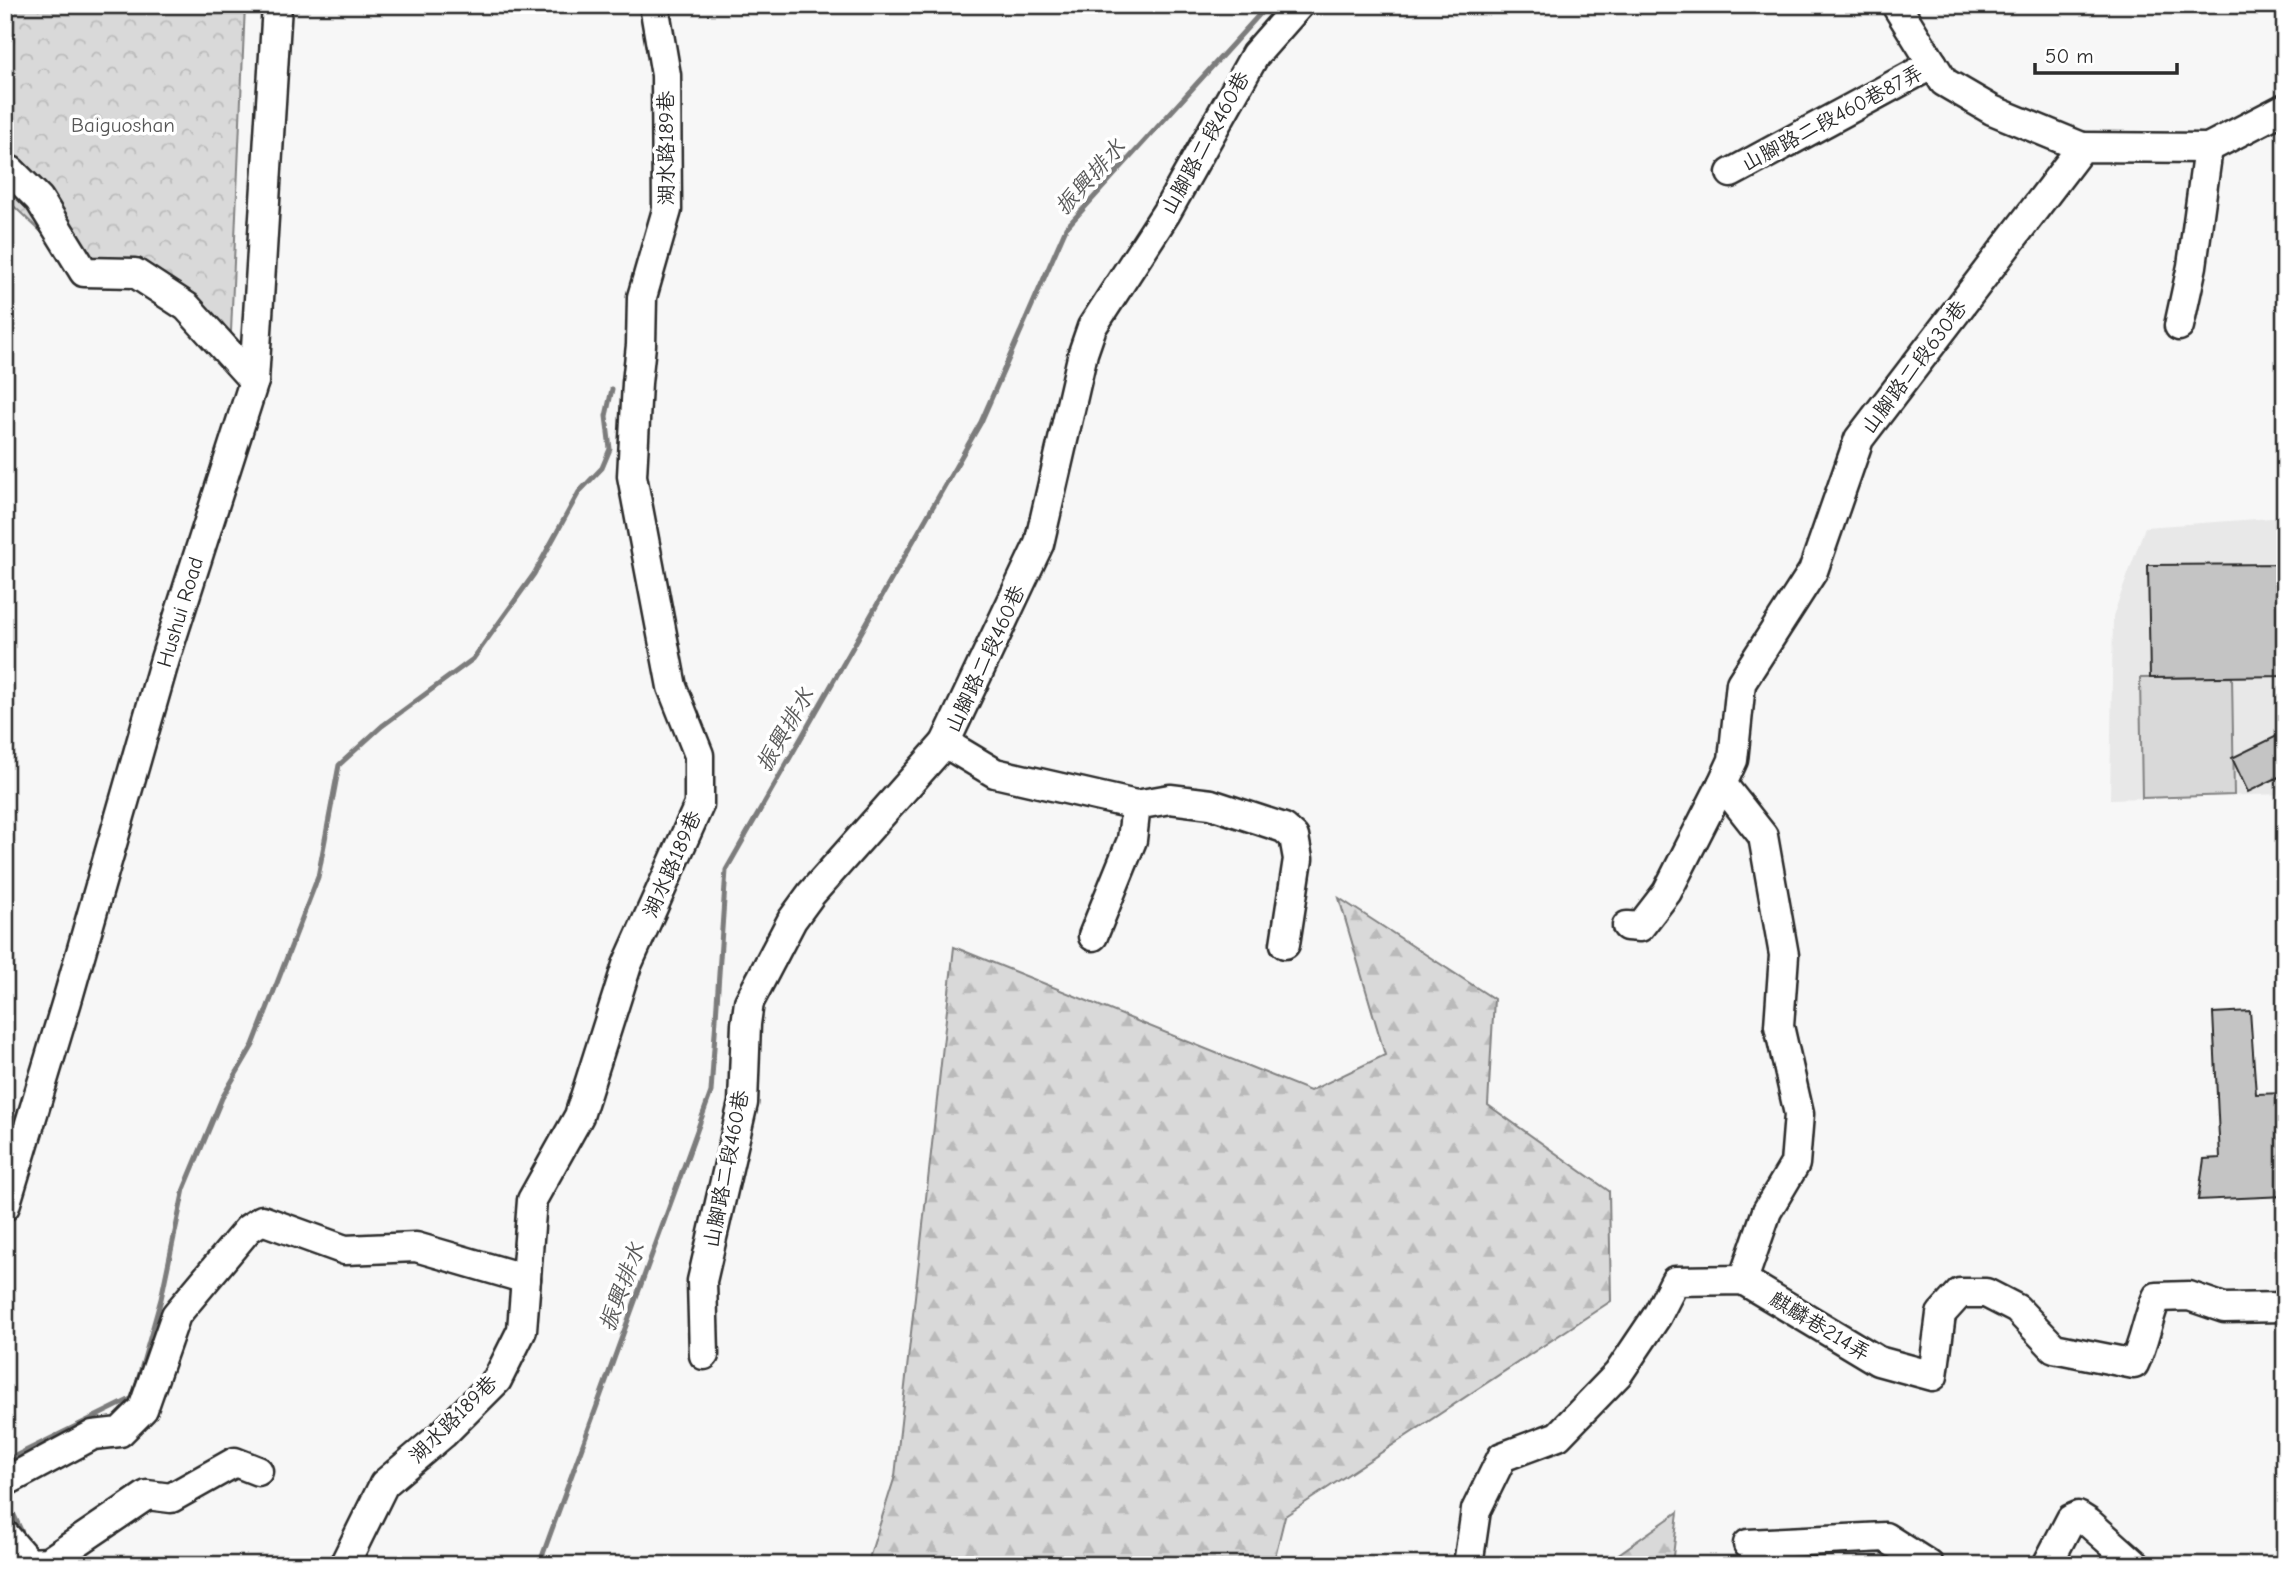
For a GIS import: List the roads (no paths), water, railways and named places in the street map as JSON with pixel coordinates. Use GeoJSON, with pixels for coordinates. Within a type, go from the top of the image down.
{"type":"FeatureCollection","features":[{"type":"Feature","properties":{"kind":"street","name":"Hushui Road"},"geometry":{"type":"LineString","coordinates":[[5,1206],[71,988],[164,659],[254,381],[276,5]]}},
{"type":"Feature","properties":{"kind":"street","name":"湖水路189巷"},"geometry":{"type":"LineString","coordinates":[[344,1565],[384,1484],[443,1434],[497,1380],[522,1330],[532,1200],[579,1116],[627,965],[699,805],[699,755],[672,687],[632,476],[642,298],[667,210],[666,75],[654,5]]}},
{"type":"Feature","properties":{"kind":"street","name":"山腳路二段460巷"},"geometry":{"type":"LineString","coordinates":[[704,1355],[702,1281],[743,1103],[749,1002],[792,920],[811,894],[945,743],[1039,544],[1083,353],[1092,327],[1166,213],[1255,55],[1299,5]]}},
{"type":"Feature","properties":{"kind":"street","name":"山腳路二段460巷87弄"},"geometry":{"type":"LineString","coordinates":[[1896,5],[1944,82],[1992,110],[2082,147]]}},
{"type":"Feature","properties":{"kind":"street","name":"山腳路二段460巷87弄"},"geometry":{"type":"LineString","coordinates":[[1731,173],[1933,64]]}},
{"type":"Feature","properties":{"kind":"street"},"geometry":{"type":"LineString","coordinates":[[2082,147],[2208,148],[2285,108]]}},
{"type":"Feature","properties":{"kind":"street","name":"山腳路二段630巷"},"geometry":{"type":"LineString","coordinates":[[1628,926],[1640,927],[1667,892],[1722,784],[1733,760],[1741,683],[1814,571],[1859,439],[2082,147]]}},
{"type":"Feature","properties":{"kind":"street"},"geometry":{"type":"LineString","coordinates":[[2179,326],[2192,266],[2208,148]]}},
{"type":"Feature","properties":{"kind":"street"},"geometry":{"type":"LineString","coordinates":[[5,169],[11,171],[40,199],[84,272],[135,273],[187,307],[254,381]]}},
{"type":"Feature","properties":{"kind":"street"},"geometry":{"type":"LineString","coordinates":[[945,743],[995,773],[1136,805],[1170,799],[1211,804],[1284,828],[1294,837],[1298,859],[1285,944]]}},
{"type":"Feature","properties":{"kind":"street"},"geometry":{"type":"LineString","coordinates":[[1468,1565],[1476,1510],[1502,1457],[1558,1436],[1593,1401],[1618,1374],[1657,1316],[1675,1281],[1743,1280],[1767,1211],[1795,1164],[1799,1114],[1779,1026],[1784,955],[1763,836],[1722,784]]}},
{"type":"Feature","properties":{"kind":"street"},"geometry":{"type":"LineString","coordinates":[[1093,936],[1132,840],[1136,805]]}},
{"type":"Feature","properties":{"kind":"street"},"geometry":{"type":"LineString","coordinates":[[5,1482],[93,1435],[120,1432],[143,1409],[176,1315],[248,1229],[262,1220],[345,1250],[416,1247],[526,1279]]}},
{"type":"Feature","properties":{"kind":"street","name":"麒麟巷214弄"},"geometry":{"type":"LineString","coordinates":[[1743,1280],[1878,1361],[1933,1376],[1941,1314],[1960,1293],[1986,1293],[2017,1310],[2054,1348],[2134,1364],[2143,1347],[2149,1315],[2157,1297],[2189,1296],[2224,1308],[2285,1307]]}},
{"type":"Feature","properties":{"kind":"street"},"geometry":{"type":"LineString","coordinates":[[5,1535],[29,1563],[48,1562],[147,1495],[171,1498],[235,1462],[258,1472]]}},
{"type":"Feature","properties":{"kind":"street"},"geometry":{"type":"LineString","coordinates":[[2047,1565],[2071,1518],[2078,1516],[2136,1565]]}},
{"type":"Feature","properties":{"kind":"street"},"geometry":{"type":"LineString","coordinates":[[1748,1544],[1885,1537],[1929,1565]]}},
{"type":"Feature","properties":{"kind":"waterway","name":"振興排水"},"geometry":{"type":"LineString","coordinates":[[539,1565],[711,1092],[726,870],[981,422],[1066,228],[1268,5]]}},
{"type":"Feature","properties":{"kind":"waterway"},"geometry":{"type":"LineString","coordinates":[[5,1461],[133,1398],[161,1299],[184,1189],[222,1098],[253,1045],[318,877],[339,765],[382,726],[473,659],[534,574],[579,492],[602,468],[610,449],[606,416],[612,389]]}},
{"type":"Feature","properties":{"kind":"waterway"},"geometry":{"type":"LineString","coordinates":[[5,1496],[26,1541]]}},
{"type":"Feature","properties":{"kind":"park label","name":"Baiguoshan"},"geometry":{"type":"Point","coordinates":[123,125]}}]}
